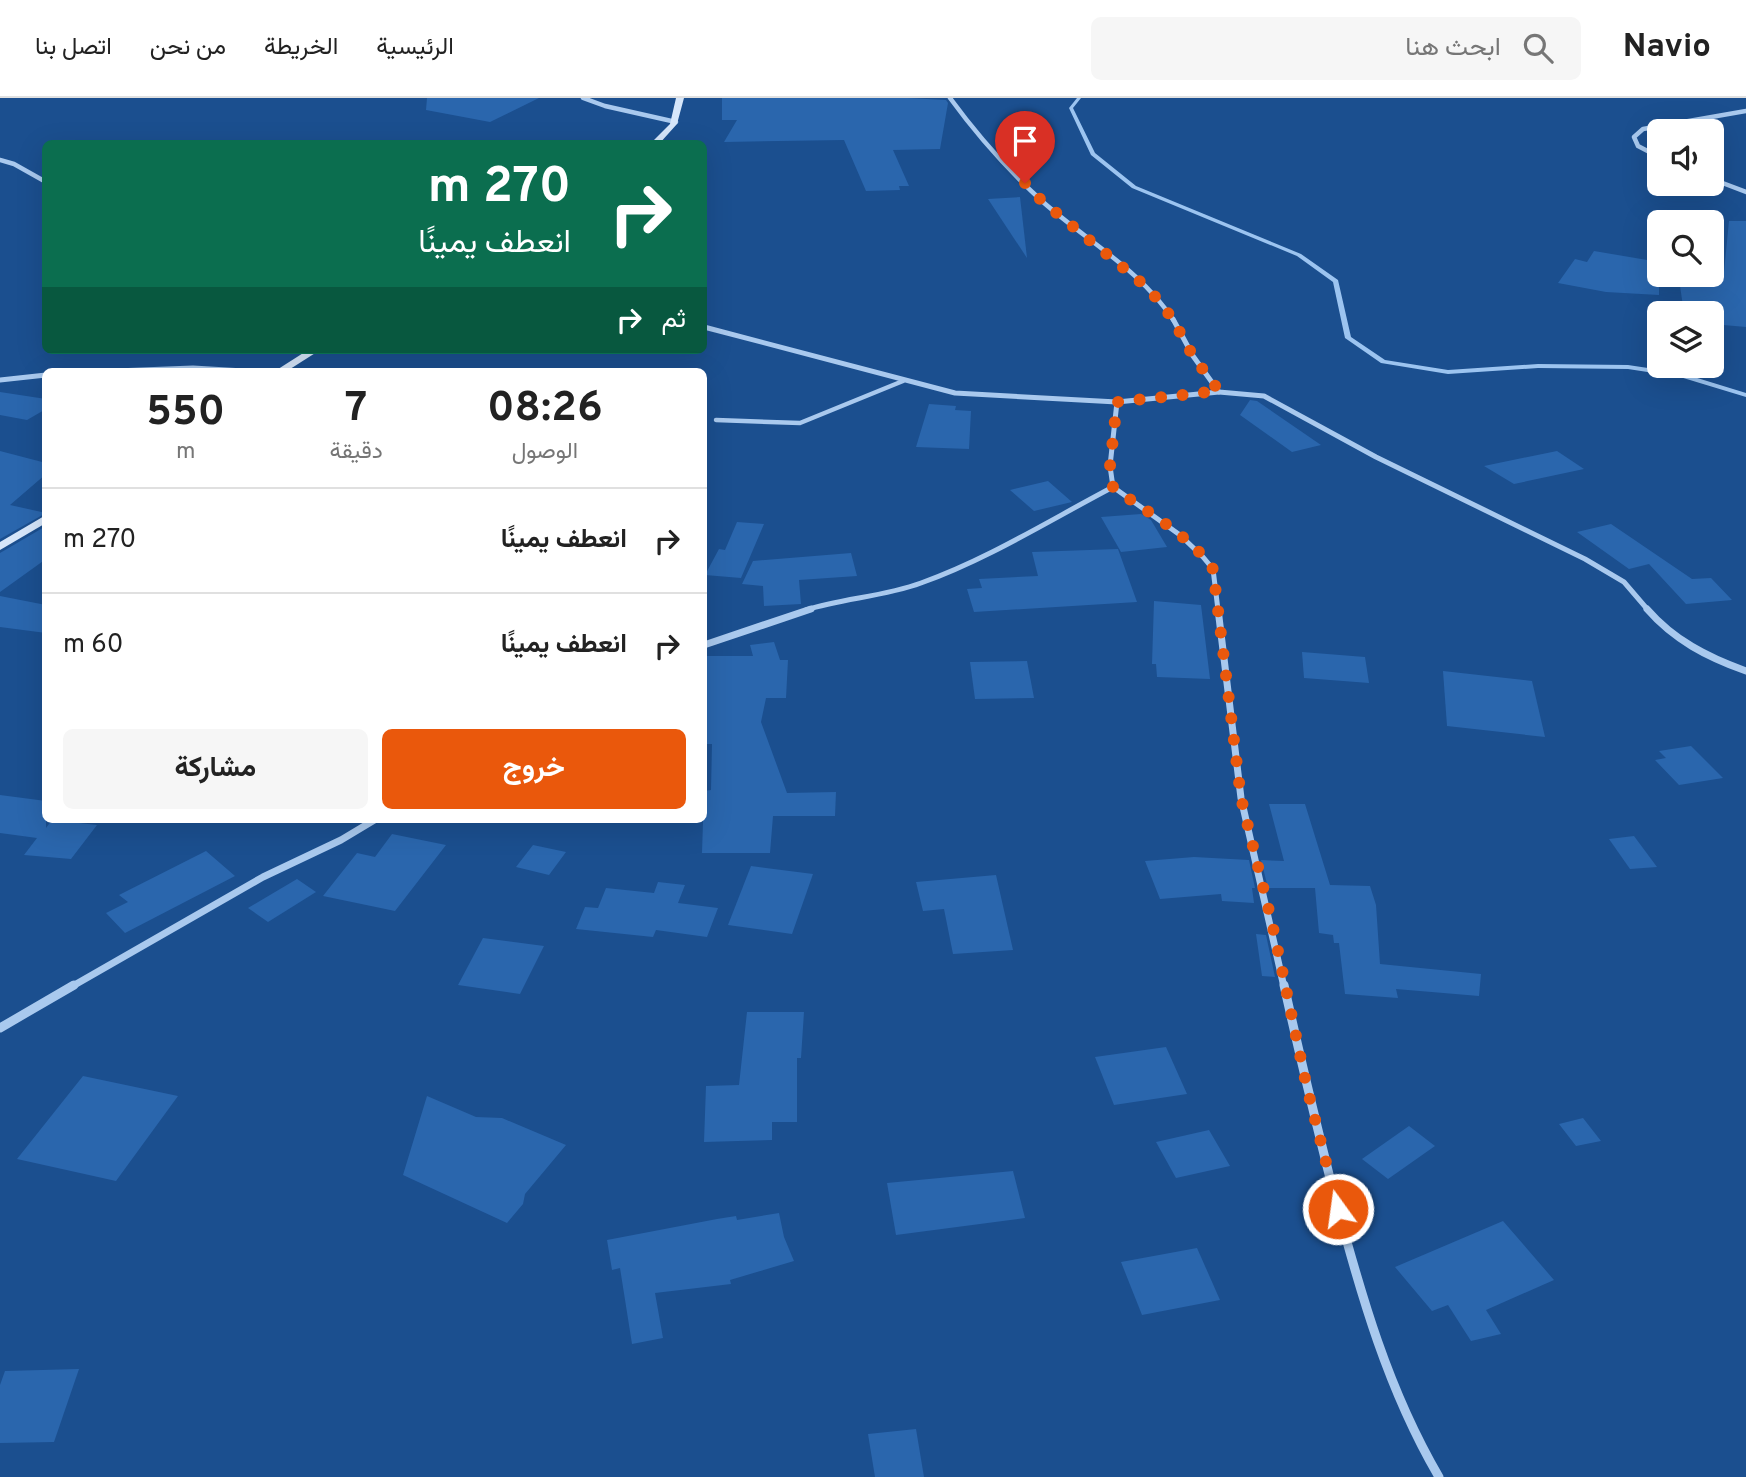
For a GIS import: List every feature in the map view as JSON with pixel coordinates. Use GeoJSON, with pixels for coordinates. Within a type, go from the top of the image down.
{"type":"FeatureCollection","features":[{"type":"Feature","properties":{"kind":"main road"},"geometry":{"type":"LineString","coordinates":[[658,140],[677,122],[680,98]]}},
{"type":"Feature","properties":{"kind":"main road"},"geometry":{"type":"LineString","coordinates":[[285,368],[308,354]]}},
{"type":"Feature","properties":{"kind":"main road"},"geometry":{"type":"LineString","coordinates":[[0,547],[42,521]]}},
{"type":"Feature","properties":{"kind":"street"},"geometry":{"type":"LineString","coordinates":[[583,98],[605,106],[677,122]]}},
{"type":"Feature","properties":{"kind":"street"},"geometry":{"type":"LineString","coordinates":[[950,98],[972,129],[1042,201],[1149,289],[1172,318],[1193,356],[1219,391]]}},
{"type":"Feature","properties":{"kind":"street"},"geometry":{"type":"LineString","coordinates":[[1700,119],[1746,111]]}},
{"type":"Feature","properties":{"kind":"street"},"geometry":{"type":"LineString","coordinates":[[1647,128],[1634,137],[1638,146],[1647,151]]}},
{"type":"Feature","properties":{"kind":"street"},"geometry":{"type":"LineString","coordinates":[[0,160],[14,164],[42,180]]}},
{"type":"Feature","properties":{"kind":"street"},"geometry":{"type":"LineString","coordinates":[[1724,183],[1746,192]]}},
{"type":"Feature","properties":{"kind":"street"},"geometry":{"type":"LineString","coordinates":[[707,328],[955,393],[1117,402],[1219,391],[1264,396],[1376,457],[1585,559],[1624,582],[1650,614],[1676,638],[1716,660],[1746,671]]}},
{"type":"Feature","properties":{"kind":"street"},"geometry":{"type":"LineString","coordinates":[[0,380],[42,375]]}},
{"type":"Feature","properties":{"kind":"street"},"geometry":{"type":"LineString","coordinates":[[1117,402],[1110,466],[1113,487],[1204,555],[1213,569],[1241,798],[1272,923],[1307,1088],[1357,1281],[1387,1370],[1418,1441],[1439,1477]]}},
{"type":"Feature","properties":{"kind":"street"},"geometry":{"type":"LineString","coordinates":[[707,644],[813,608],[883,595],[933,578],[970,563],[1113,487]]}},
{"type":"Feature","properties":{"kind":"street"},"geometry":{"type":"LineString","coordinates":[[0,1028],[263,877],[341,840],[369,823]]}},
{"type":"Feature","properties":{"kind":"lane"},"geometry":{"type":"LineString","coordinates":[[716,420],[800,423],[903,381]]}},
{"type":"Feature","properties":{"kind":"building"},"geometry":{"type":"Polygon","coordinates":[[[427,98],[539,98],[490,122],[426,110],[427,98]]]}},
{"type":"Feature","properties":{"kind":"building"},"geometry":{"type":"Polygon","coordinates":[[[722,98],[908,98],[946,100],[948,103],[940,149],[893,150],[909,186],[899,186],[900,190],[866,191],[844,140],[724,142],[737,120],[722,120],[722,98]]]}},
{"type":"Feature","properties":{"kind":"building"},"geometry":{"type":"Polygon","coordinates":[[[1020,197],[1027,258],[988,199],[1020,197]]]}},
{"type":"Feature","properties":{"kind":"building"},"geometry":{"type":"Polygon","coordinates":[[[1729,221],[1746,221],[1746,327],[1724,325],[1724,301],[1682,301],[1680,287],[1724,287],[1729,221]]]}},
{"type":"Feature","properties":{"kind":"building"},"geometry":{"type":"Polygon","coordinates":[[[1594,251],[1647,260],[1647,287],[1659,287],[1659,295],[1606,292],[1558,283],[1575,259],[1587,262],[1594,251]]]}},
{"type":"Feature","properties":{"kind":"building"},"geometry":{"type":"Polygon","coordinates":[[[0,392],[42,398],[42,411],[27,420],[0,415],[0,392]]]}},
{"type":"Feature","properties":{"kind":"building"},"geometry":{"type":"Polygon","coordinates":[[[1250,400],[1257,401],[1321,445],[1292,452],[1240,415],[1250,400]]]}},
{"type":"Feature","properties":{"kind":"building"},"geometry":{"type":"Polygon","coordinates":[[[929,404],[956,406],[955,410],[971,411],[969,449],[916,447],[929,404]]]}},
{"type":"Feature","properties":{"kind":"building"},"geometry":{"type":"Polygon","coordinates":[[[0,451],[42,462],[42,477],[10,505],[42,512],[42,515],[0,539],[0,451]]]}},
{"type":"Feature","properties":{"kind":"building"},"geometry":{"type":"Polygon","coordinates":[[[1557,451],[1584,469],[1514,484],[1484,466],[1557,451]]]}},
{"type":"Feature","properties":{"kind":"building"},"geometry":{"type":"Polygon","coordinates":[[[1048,481],[1072,502],[1034,511],[1010,490],[1048,481]]]}},
{"type":"Feature","properties":{"kind":"building"},"geometry":{"type":"Polygon","coordinates":[[[1141,514],[1151,520],[1167,547],[1121,552],[1101,517],[1141,514]]]}},
{"type":"Feature","properties":{"kind":"building"},"geometry":{"type":"Polygon","coordinates":[[[737,522],[764,524],[741,578],[707,575],[719,549],[725,550],[737,522]]]}},
{"type":"Feature","properties":{"kind":"building"},"geometry":{"type":"Polygon","coordinates":[[[1611,524],[1692,579],[1711,578],[1732,600],[1686,604],[1649,564],[1629,569],[1577,532],[1611,524]]]}},
{"type":"Feature","properties":{"kind":"building"},"geometry":{"type":"Polygon","coordinates":[[[42,528],[42,562],[0,592],[0,553],[42,528]]]}},
{"type":"Feature","properties":{"kind":"building"},"geometry":{"type":"Polygon","coordinates":[[[1118,549],[1137,602],[974,612],[967,589],[982,588],[979,579],[1038,576],[1032,552],[1118,549]]]}},
{"type":"Feature","properties":{"kind":"building"},"geometry":{"type":"Polygon","coordinates":[[[851,553],[857,576],[799,580],[801,604],[764,606],[763,586],[742,584],[753,561],[851,553]]]}},
{"type":"Feature","properties":{"kind":"building"},"geometry":{"type":"Polygon","coordinates":[[[0,596],[42,604],[42,632],[0,627],[0,596]]]}},
{"type":"Feature","properties":{"kind":"building"},"geometry":{"type":"Polygon","coordinates":[[[1154,601],[1201,605],[1210,679],[1157,677],[1156,664],[1152,664],[1154,601]]]}},
{"type":"Feature","properties":{"kind":"building"},"geometry":{"type":"Polygon","coordinates":[[[774,642],[780,660],[788,660],[786,698],[766,698],[761,722],[787,793],[836,792],[835,816],[773,816],[770,853],[702,853],[703,823],[707,823],[707,791],[711,790],[712,744],[707,744],[707,656],[753,656],[750,645],[774,642]]]}},
{"type":"Feature","properties":{"kind":"building"},"geometry":{"type":"Polygon","coordinates":[[[1302,652],[1365,657],[1369,683],[1304,678],[1302,652]]]}},
{"type":"Feature","properties":{"kind":"building"},"geometry":{"type":"Polygon","coordinates":[[[1027,661],[1034,698],[975,699],[970,662],[1027,661]]]}},
{"type":"Feature","properties":{"kind":"building"},"geometry":{"type":"Polygon","coordinates":[[[1443,671],[1532,681],[1545,737],[1447,726],[1443,671]]]}},
{"type":"Feature","properties":{"kind":"building"},"geometry":{"type":"Polygon","coordinates":[[[1691,746],[1723,778],[1679,785],[1655,760],[1666,758],[1659,751],[1691,746]]]}},
{"type":"Feature","properties":{"kind":"building"},"geometry":{"type":"Polygon","coordinates":[[[0,795],[42,800],[42,823],[46,823],[46,828],[50,823],[97,825],[71,859],[24,855],[37,838],[0,833],[0,795]]]}},
{"type":"Feature","properties":{"kind":"building"},"geometry":{"type":"Polygon","coordinates":[[[1269,804],[1305,804],[1330,885],[1370,886],[1376,905],[1380,964],[1481,974],[1479,996],[1396,989],[1398,998],[1345,994],[1339,943],[1334,943],[1333,935],[1319,933],[1315,888],[1268,888],[1261,860],[1284,861],[1269,804]]]}},
{"type":"Feature","properties":{"kind":"building"},"geometry":{"type":"Polygon","coordinates":[[[392,834],[446,845],[395,911],[323,896],[357,853],[375,857],[392,834]]]}},
{"type":"Feature","properties":{"kind":"building"},"geometry":{"type":"Polygon","coordinates":[[[1634,836],[1657,867],[1630,869],[1609,839],[1634,836]]]}},
{"type":"Feature","properties":{"kind":"building"},"geometry":{"type":"Polygon","coordinates":[[[533,845],[566,852],[549,875],[516,867],[533,845]]]}},
{"type":"Feature","properties":{"kind":"building"},"geometry":{"type":"Polygon","coordinates":[[[206,851],[235,876],[125,933],[106,913],[128,902],[119,895],[206,851]]]}},
{"type":"Feature","properties":{"kind":"building"},"geometry":{"type":"Polygon","coordinates":[[[1194,857],[1249,860],[1255,888],[1252,888],[1254,903],[1222,901],[1221,894],[1160,899],[1145,861],[1194,857]]]}},
{"type":"Feature","properties":{"kind":"building"},"geometry":{"type":"Polygon","coordinates":[[[751,866],[813,874],[792,934],[728,925],[751,866]]]}},
{"type":"Feature","properties":{"kind":"building"},"geometry":{"type":"Polygon","coordinates":[[[996,875],[1013,950],[953,954],[944,909],[923,911],[916,882],[996,875]]]}},
{"type":"Feature","properties":{"kind":"building"},"geometry":{"type":"Polygon","coordinates":[[[297,879],[316,892],[268,922],[248,908],[297,879]]]}},
{"type":"Feature","properties":{"kind":"building"},"geometry":{"type":"Polygon","coordinates":[[[658,882],[685,885],[678,903],[718,908],[707,937],[656,930],[653,937],[576,929],[585,907],[598,908],[606,888],[654,893],[658,882]]]}},
{"type":"Feature","properties":{"kind":"building"},"geometry":{"type":"Polygon","coordinates":[[[1256,934],[1266,935],[1275,977],[1262,976],[1256,934]]]}},
{"type":"Feature","properties":{"kind":"building"},"geometry":{"type":"Polygon","coordinates":[[[483,938],[544,946],[520,994],[458,985],[483,938]]]}},
{"type":"Feature","properties":{"kind":"building"},"geometry":{"type":"Polygon","coordinates":[[[747,1012],[804,1012],[801,1058],[797,1058],[797,1122],[772,1122],[772,1140],[704,1142],[706,1086],[739,1085],[747,1012]]]}},
{"type":"Feature","properties":{"kind":"building"},"geometry":{"type":"Polygon","coordinates":[[[1166,1047],[1187,1094],[1114,1105],[1095,1057],[1166,1047]]]}},
{"type":"Feature","properties":{"kind":"building"},"geometry":{"type":"Polygon","coordinates":[[[83,1076],[178,1096],[116,1181],[17,1159],[83,1076]]]}},
{"type":"Feature","properties":{"kind":"building"},"geometry":{"type":"Polygon","coordinates":[[[427,1096],[476,1117],[502,1118],[566,1145],[525,1194],[523,1204],[507,1223],[403,1175],[427,1096]]]}},
{"type":"Feature","properties":{"kind":"building"},"geometry":{"type":"Polygon","coordinates":[[[1583,1118],[1601,1141],[1576,1146],[1559,1124],[1583,1118]]]}},
{"type":"Feature","properties":{"kind":"building"},"geometry":{"type":"Polygon","coordinates":[[[1409,1126],[1435,1146],[1388,1179],[1362,1159],[1409,1126]]]}},
{"type":"Feature","properties":{"kind":"building"},"geometry":{"type":"Polygon","coordinates":[[[1209,1130],[1230,1166],[1176,1178],[1156,1142],[1209,1130]]]}},
{"type":"Feature","properties":{"kind":"building"},"geometry":{"type":"Polygon","coordinates":[[[1013,1171],[1025,1218],[896,1235],[887,1183],[1013,1171]]]}},
{"type":"Feature","properties":{"kind":"building"},"geometry":{"type":"Polygon","coordinates":[[[779,1213],[784,1237],[794,1261],[730,1280],[731,1284],[655,1293],[663,1338],[632,1344],[620,1268],[612,1270],[607,1240],[736,1216],[737,1220],[779,1213]]]}},
{"type":"Feature","properties":{"kind":"building"},"geometry":{"type":"Polygon","coordinates":[[[1503,1221],[1554,1280],[1486,1310],[1501,1334],[1471,1341],[1448,1305],[1432,1311],[1395,1267],[1503,1221]]]}},
{"type":"Feature","properties":{"kind":"building"},"geometry":{"type":"Polygon","coordinates":[[[1197,1248],[1220,1300],[1142,1315],[1121,1262],[1197,1248]]]}},
{"type":"Feature","properties":{"kind":"building"},"geometry":{"type":"Polygon","coordinates":[[[79,1369],[54,1442],[0,1443],[0,1385],[5,1371],[79,1369]]]}},
{"type":"Feature","properties":{"kind":"building"},"geometry":{"type":"Polygon","coordinates":[[[916,1429],[924,1477],[875,1477],[868,1434],[916,1429]]]}},
{"type":"Feature","properties":{"kind":"waterway"},"geometry":{"type":"LineString","coordinates":[[1079,98],[1071,108],[1093,154],[1134,187],[1299,255],[1336,281],[1348,338],[1383,362],[1448,372],[1538,366],[1628,367],[1681,375],[1746,395]]}},
{"type":"Feature","properties":{"kind":"route"},"geometry":{"type":"LineString","coordinates":[[1025,183],[1042,201],[1149,289],[1172,318],[1193,356],[1219,391],[1117,402],[1110,466],[1113,487],[1204,555],[1213,569],[1241,798],[1272,923],[1307,1088],[1338,1209]]}}]}
